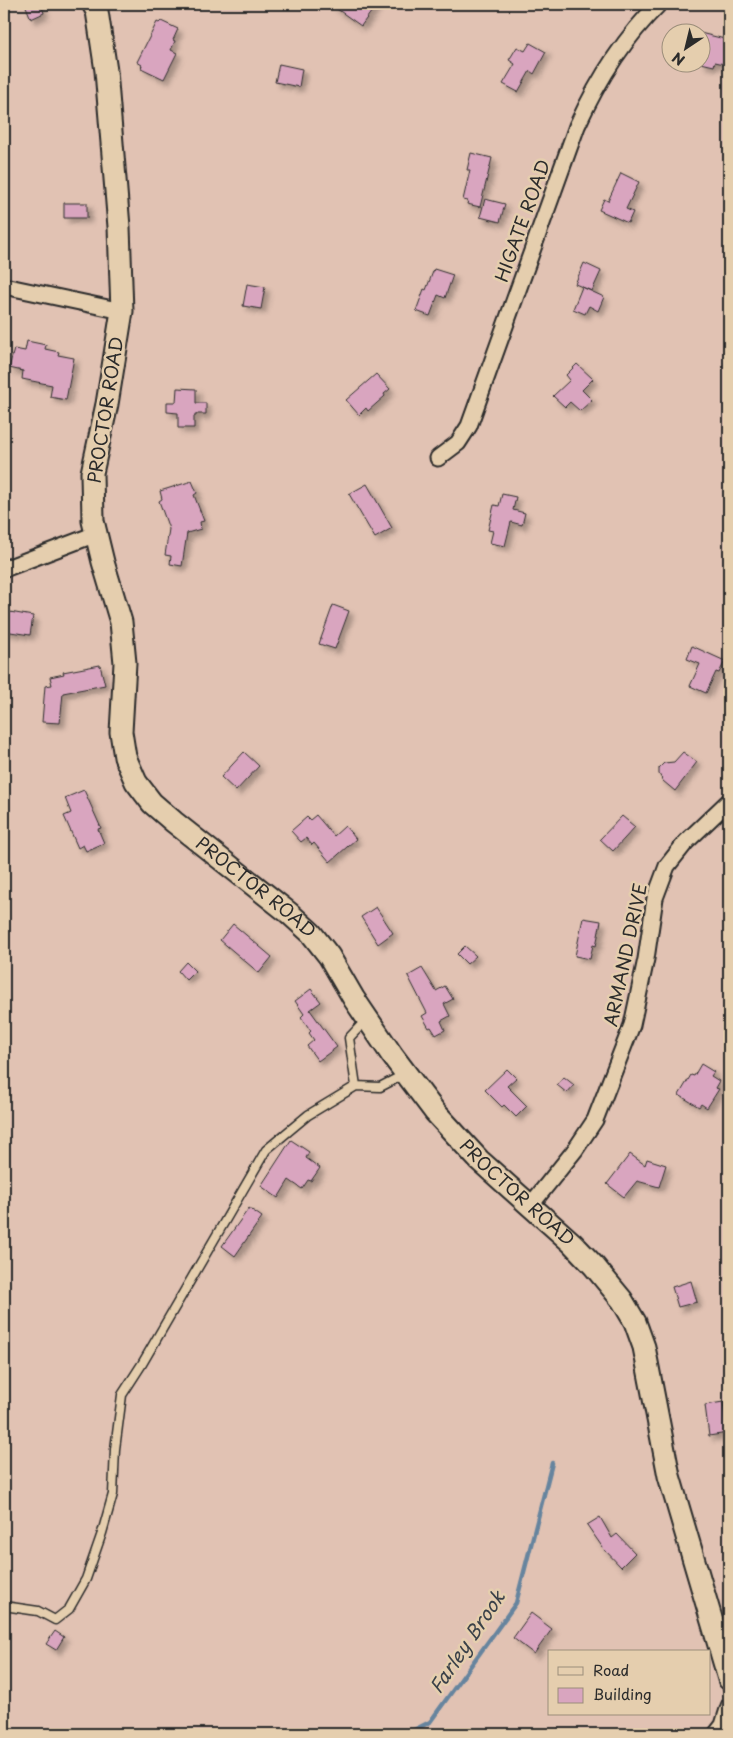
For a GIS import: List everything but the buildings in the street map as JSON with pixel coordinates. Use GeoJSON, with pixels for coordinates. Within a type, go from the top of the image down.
{"type":"FeatureCollection","features":[{"type":"Feature","properties":{"kind":"main road","name":"PROCTOR ROAD"},"geometry":{"type":"LineString","coordinates":[[93,4],[97,11],[106,77],[120,235],[122,311],[107,404],[92,473],[93,521],[121,622],[125,663],[121,732],[125,757],[136,782],[152,803],[289,912],[311,933],[329,956],[367,1019],[435,1112],[480,1160],[594,1266],[622,1300],[635,1322],[644,1347],[669,1476],[729,1679]]}},
{"type":"Feature","properties":{"kind":"street","name":"HIGATE ROAD"},"geometry":{"type":"LineString","coordinates":[[438,458],[458,443],[469,426],[577,126],[613,59],[637,27],[659,4]]}},
{"type":"Feature","properties":{"kind":"street"},"geometry":{"type":"LineString","coordinates":[[4,286],[122,311]]}},
{"type":"Feature","properties":{"kind":"street"},"geometry":{"type":"LineString","coordinates":[[4,569],[96,534]]}},
{"type":"Feature","properties":{"kind":"street","name":"ARMAND DRIVE"},"geometry":{"type":"LineString","coordinates":[[530,1206],[575,1150],[595,1120],[632,1025],[646,959],[655,898],[667,866],[686,842],[729,800]]}},
{"type":"Feature","properties":{"kind":"street"},"geometry":{"type":"LineString","coordinates":[[716,1734],[723,1725],[729,1706]]}},
{"type":"Feature","properties":{"kind":"lane"},"geometry":{"type":"LineString","coordinates":[[356,1086],[349,1038],[367,1019]]}},
{"type":"Feature","properties":{"kind":"lane"},"geometry":{"type":"LineString","coordinates":[[4,1606],[38,1611],[55,1620],[69,1609],[86,1579],[113,1494],[115,1449],[122,1395],[142,1364],[266,1150],[308,1115],[356,1086],[380,1087],[406,1074]]}},
{"type":"Feature","properties":{"kind":"waterway","name":"Farley Brook"},"geometry":{"type":"LineString","coordinates":[[406,1734],[430,1722],[516,1603],[552,1463]]}}]}
